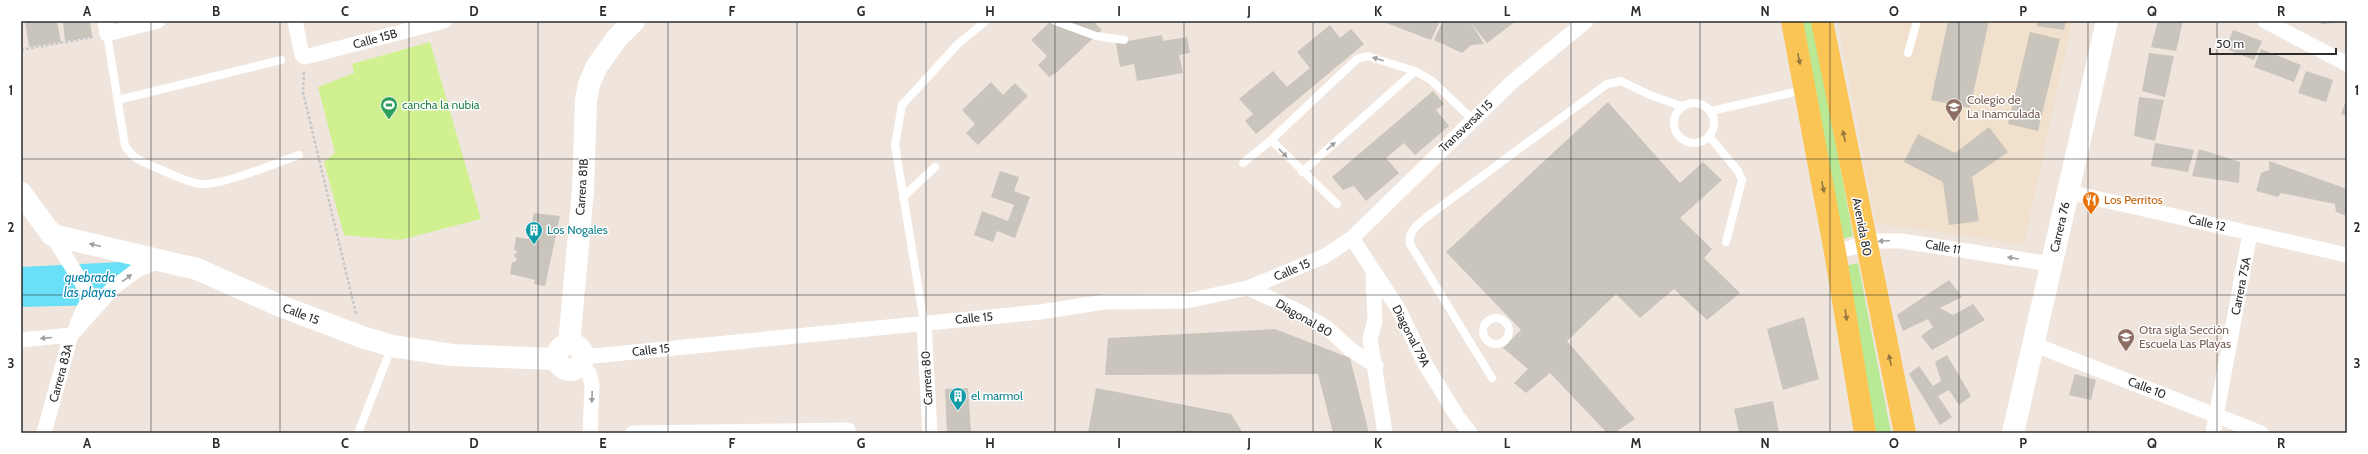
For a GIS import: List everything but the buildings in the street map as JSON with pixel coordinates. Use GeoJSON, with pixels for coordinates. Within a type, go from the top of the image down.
{"type":"FeatureCollection","features":[{"type":"Feature","properties":{"kind":"main road"},"geometry":{"type":"LineString","coordinates":[[1792,21],[1835,252],[1865,433]]}},
{"type":"Feature","properties":{"kind":"main road","name":"Avenida 80"},"geometry":{"type":"LineString","coordinates":[[1822,21],[1865,243],[1905,433]]}},
{"type":"Feature","properties":{"kind":"street"},"geometry":{"type":"LineString","coordinates":[[106,28],[158,21]]}},
{"type":"Feature","properties":{"kind":"street"},"geometry":{"type":"LineString","coordinates":[[295,21],[302,55],[305,57]]}},
{"type":"Feature","properties":{"kind":"street","name":"Calle 15B"},"geometry":{"type":"LineString","coordinates":[[305,57],[392,28],[444,21]]}},
{"type":"Feature","properties":{"kind":"street","name":"Carrera 81B"},"geometry":{"type":"LineString","coordinates":[[572,356],[583,190],[586,101],[589,84],[597,66],[617,38],[634,21]]}},
{"type":"Feature","properties":{"kind":"street","name":"Transversal 15"},"geometry":{"type":"LineString","coordinates":[[1352,238],[1472,119],[1511,83],[1586,21]]}},
{"type":"Feature","properties":{"kind":"street","name":"Carrera 76"},"geometry":{"type":"LineString","coordinates":[[2013,433],[2107,21]]}},
{"type":"Feature","properties":{"kind":"street"},"geometry":{"type":"LineString","coordinates":[[2265,21],[2347,64]]}},
{"type":"Feature","properties":{"kind":"street","name":"Calle 12"},"geometry":{"type":"LineString","coordinates":[[2068,192],[2347,255]]}},
{"type":"Feature","properties":{"kind":"street"},"geometry":{"type":"LineString","coordinates":[[21,193],[52,235],[87,291],[87,302],[71,335],[21,340]]}},
{"type":"Feature","properties":{"kind":"street","name":"Carrera 75A"},"geometry":{"type":"LineString","coordinates":[[2213,433],[2250,232]]}},
{"type":"Feature","properties":{"kind":"street","name":"Calle 15"},"geometry":{"type":"LineString","coordinates":[[52,235],[196,269],[278,305],[362,337],[392,346],[452,355],[572,356],[1040,312],[1104,302],[1186,301],[1248,288],[1325,256],[1352,238]]}},
{"type":"Feature","properties":{"kind":"street","name":"Diagonal 79A"},"geometry":{"type":"LineString","coordinates":[[1352,238],[1399,310],[1425,364],[1457,416],[1470,433]]}},
{"type":"Feature","properties":{"kind":"street","name":"Calle 11"},"geometry":{"type":"LineString","coordinates":[[1835,252],[1865,243],[1886,240],[2051,264]]}},
{"type":"Feature","properties":{"kind":"street","name":"Carrera 83A"},"geometry":{"type":"LineString","coordinates":[[44,433],[71,335],[113,288],[137,270],[161,260]]}},
{"type":"Feature","properties":{"kind":"street"},"geometry":{"type":"LineString","coordinates":[[1373,271],[1375,320],[1370,340],[1376,366],[1385,433]]}},
{"type":"Feature","properties":{"kind":"street","name":"Diagonal 80"},"geometry":{"type":"LineString","coordinates":[[1248,288],[1294,309],[1327,328],[1350,349],[1376,366]]}},
{"type":"Feature","properties":{"kind":"street"},"geometry":{"type":"LineString","coordinates":[[1375,320],[1399,310]]}},
{"type":"Feature","properties":{"kind":"street","name":"Carrera 80"},"geometry":{"type":"LineString","coordinates":[[924,323],[930,433]]}},
{"type":"Feature","properties":{"kind":"street","name":"Calle 10"},"geometry":{"type":"LineString","coordinates":[[2033,344],[2261,433]]}},
{"type":"Feature","properties":{"kind":"street"},"geometry":{"type":"LineString","coordinates":[[572,356],[589,373],[592,385],[590,433]]}},
{"type":"Feature","properties":{"kind":"street"},"geometry":{"type":"LineString","coordinates":[[633,432],[848,430]]}},
{"type":"Feature","properties":{"kind":"lane"},"geometry":{"type":"LineString","coordinates":[[924,323],[895,145],[902,105],[958,44],[986,21]]}},
{"type":"Feature","properties":{"kind":"lane"},"geometry":{"type":"LineString","coordinates":[[1055,21],[1096,36],[1124,40]]}},
{"type":"Feature","properties":{"kind":"lane"},"geometry":{"type":"LineString","coordinates":[[1908,53],[1917,21]]}},
{"type":"Feature","properties":{"kind":"lane"},"geometry":{"type":"LineString","coordinates":[[106,28],[125,146],[130,154],[184,180],[201,184],[221,181],[299,155]]}},
{"type":"Feature","properties":{"kind":"lane"},"geometry":{"type":"LineString","coordinates":[[1243,163],[1271,140],[1362,56],[1367,56],[1415,71],[1431,80],[1472,119]]}},
{"type":"Feature","properties":{"kind":"lane"},"geometry":{"type":"LineString","coordinates":[[118,100],[281,60]]}},
{"type":"Feature","properties":{"kind":"lane"},"geometry":{"type":"LineString","coordinates":[[1302,172],[1415,71]]}},
{"type":"Feature","properties":{"kind":"lane"},"geometry":{"type":"LineString","coordinates":[[1492,378],[1410,244],[1409,236],[1412,230],[1428,216],[1607,84],[1621,82],[1652,96],[1682,106]]}},
{"type":"Feature","properties":{"kind":"lane"},"geometry":{"type":"LineString","coordinates":[[1711,111],[1805,90]]}},
{"type":"Feature","properties":{"kind":"lane"},"geometry":{"type":"LineString","coordinates":[[1688,103],[1701,103],[1711,111],[1714,124],[1709,136],[1697,143],[1684,140],[1679,136],[1674,123],[1678,111],[1682,106],[1688,103]]}},
{"type":"Feature","properties":{"kind":"lane"},"geometry":{"type":"LineString","coordinates":[[1709,136],[1738,172],[1742,180],[1726,242]]}},
{"type":"Feature","properties":{"kind":"lane"},"geometry":{"type":"LineString","coordinates":[[1271,140],[1302,172],[1337,204]]}},
{"type":"Feature","properties":{"kind":"lane"},"geometry":{"type":"LineString","coordinates":[[903,197],[935,167]]}},
{"type":"Feature","properties":{"kind":"lane"},"geometry":{"type":"LineString","coordinates":[[1470,341],[1483,334]]}},
{"type":"Feature","properties":{"kind":"lane"},"geometry":{"type":"LineString","coordinates":[[358,433],[392,346]]}},
{"type":"Feature","properties":{"kind":"path"},"geometry":{"type":"LineString","coordinates":[[21,50],[106,28]]}},
{"type":"Feature","properties":{"kind":"path"},"geometry":{"type":"LineString","coordinates":[[305,57],[303,92],[362,337]]}},
{"type":"Feature","properties":{"kind":"shaded area","name":"Colegio de La Inamculada"},"geometry":{"type":"Polygon","coordinates":[[[1838,21],[2072,21],[2024,244],[1876,223],[1838,21]]]}},
{"type":"Feature","properties":{"kind":"green space"},"geometry":{"type":"Polygon","coordinates":[[[1800,21],[1813,21],[1853,236],[1840,240],[1800,21]]]}},
{"type":"Feature","properties":{"kind":"green space","name":"cancha la nubia"},"geometry":{"type":"Polygon","coordinates":[[[430,42],[481,219],[400,240],[344,235],[324,162],[335,153],[318,87],[354,73],[352,64],[430,42]]]}},
{"type":"Feature","properties":{"kind":"green space"},"geometry":{"type":"Polygon","coordinates":[[[1858,263],[1891,433],[1875,433],[1845,266],[1858,263]]]}},
{"type":"Feature","properties":{"kind":"water","name":"quebrada las playas"},"geometry":{"type":"Polygon","coordinates":[[[161,260],[100,305],[21,307],[21,267],[161,260]]]}},
{"type":"Feature","properties":{"kind":"place","name":"cancha la nubia"},"geometry":{"type":"Point","coordinates":[389,120]}},
{"type":"Feature","properties":{"kind":"place","name":"Colegio de La Inamculada"},"geometry":{"type":"Point","coordinates":[1954,122]}},
{"type":"Feature","properties":{"kind":"place","name":"Los Perritos"},"geometry":{"type":"Point","coordinates":[2091,215]}},
{"type":"Feature","properties":{"kind":"place","name":"Los Nogales"},"geometry":{"type":"Point","coordinates":[534,245]}},
{"type":"Feature","properties":{"kind":"place","name":"Otra sigla Sección Escuela Las Playas"},"geometry":{"type":"Point","coordinates":[2126,352]}},
{"type":"Feature","properties":{"kind":"place","name":"el marmol"},"geometry":{"type":"Point","coordinates":[958,411]}}]}
